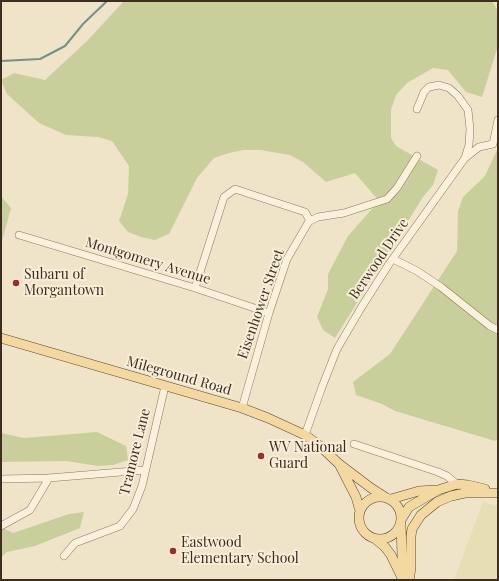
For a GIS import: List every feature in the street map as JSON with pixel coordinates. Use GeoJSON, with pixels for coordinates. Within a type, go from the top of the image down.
{"type":"FeatureCollection","features":[{"type":"Feature","properties":{"kind":"main road","name":"Mileground Road"},"geometry":{"type":"LineString","coordinates":[[1,338],[242,408],[275,421],[305,435],[320,446],[338,463],[388,498]]}},
{"type":"Feature","properties":{"kind":"main road","name":"Mileground Road"},"geometry":{"type":"LineString","coordinates":[[338,463],[356,497],[360,511]]}},
{"type":"Feature","properties":{"kind":"main road"},"geometry":{"type":"LineString","coordinates":[[374,538],[388,538],[394,534],[409,507],[438,490],[458,484],[468,484],[498,493]]}},
{"type":"Feature","properties":{"kind":"main road"},"geometry":{"type":"LineString","coordinates":[[406,580],[385,547],[363,530],[359,519],[360,511],[364,503],[374,497],[388,498],[419,491],[438,490]]}},
{"type":"Feature","properties":{"kind":"main road"},"geometry":{"type":"LineString","coordinates":[[406,580],[411,568],[412,529],[421,515],[437,502],[451,496],[465,493],[498,493]]}},
{"type":"Feature","properties":{"kind":"main road"},"geometry":{"type":"LineString","coordinates":[[388,498],[396,503],[400,509],[402,556],[406,580]]}},
{"type":"Feature","properties":{"kind":"street"},"geometry":{"type":"LineString","coordinates":[[417,109],[424,92],[429,87],[439,85],[449,88],[458,96],[468,110],[470,129],[469,145],[465,158]]}},
{"type":"Feature","properties":{"kind":"street","name":"Berwood Drive"},"geometry":{"type":"LineString","coordinates":[[305,435],[338,348],[393,259],[465,158],[479,147],[493,144],[498,120]]}},
{"type":"Feature","properties":{"kind":"street"},"geometry":{"type":"LineString","coordinates":[[195,288],[224,197],[235,189],[305,212],[310,221],[318,217],[344,213],[388,199],[397,188],[417,156]]}},
{"type":"Feature","properties":{"kind":"street","name":"Eisenhower Street"},"geometry":{"type":"LineString","coordinates":[[242,408],[269,313],[288,259],[308,222],[310,221]]}},
{"type":"Feature","properties":{"kind":"street","name":"Montgomery Avenue"},"geometry":{"type":"LineString","coordinates":[[20,235],[195,288],[269,313]]}},
{"type":"Feature","properties":{"kind":"street"},"geometry":{"type":"LineString","coordinates":[[393,259],[417,271],[441,287],[490,326],[498,330]]}},
{"type":"Feature","properties":{"kind":"street","name":"Tramore Lane"},"geometry":{"type":"LineString","coordinates":[[64,556],[75,543],[120,526],[133,509],[142,486],[165,386]]}},
{"type":"Feature","properties":{"kind":"street"},"geometry":{"type":"LineString","coordinates":[[354,444],[438,472],[447,476],[458,484]]}},
{"type":"Feature","properties":{"kind":"street"},"geometry":{"type":"LineString","coordinates":[[1,479],[49,478],[145,470]]}},
{"type":"Feature","properties":{"kind":"street"},"geometry":{"type":"LineString","coordinates":[[1,526],[30,510],[49,478]]}},
{"type":"Feature","properties":{"kind":"shaded area"},"geometry":{"type":"Polygon","coordinates":[[[483,502],[498,506],[498,580],[454,580],[483,502]]]}},
{"type":"Feature","properties":{"kind":"green space"},"geometry":{"type":"Polygon","coordinates":[[[124,1],[492,1],[498,11],[498,46],[482,97],[466,92],[448,70],[433,68],[407,83],[396,95],[391,110],[391,138],[396,146],[438,170],[433,185],[423,197],[335,338],[323,330],[317,317],[328,289],[328,274],[348,236],[379,201],[355,173],[326,182],[303,162],[290,155],[260,150],[244,150],[229,153],[214,158],[197,178],[169,234],[155,240],[141,237],[128,232],[119,221],[128,194],[129,166],[112,141],[98,137],[66,135],[39,123],[7,94],[1,80],[14,73],[45,80],[87,41],[124,1]]]}},
{"type":"Feature","properties":{"kind":"green space"},"geometry":{"type":"Polygon","coordinates":[[[498,148],[498,439],[495,441],[395,411],[382,404],[356,395],[353,382],[390,354],[457,251],[458,211],[463,197],[485,176],[498,148]]]}},
{"type":"Feature","properties":{"kind":"green space"},"geometry":{"type":"Polygon","coordinates":[[[1,196],[11,208],[1,245],[1,196]]]}},
{"type":"Feature","properties":{"kind":"green space"},"geometry":{"type":"Polygon","coordinates":[[[97,432],[126,446],[128,460],[113,465],[98,466],[66,461],[1,462],[1,433],[24,438],[97,432]]]}},
{"type":"Feature","properties":{"kind":"green space"},"geometry":{"type":"Polygon","coordinates":[[[84,512],[80,528],[35,546],[7,552],[1,557],[1,527],[13,533],[69,514],[84,512]]]}},
{"type":"Feature","properties":{"kind":"waterway"},"geometry":{"type":"LineString","coordinates":[[1,61],[40,59],[65,46],[83,24],[107,1]]}},
{"type":"Feature","properties":{"kind":"place","name":"Subaru of Morgantown"},"geometry":{"type":"Point","coordinates":[16,283]}},
{"type":"Feature","properties":{"kind":"place","name":"WV National Guard"},"geometry":{"type":"Point","coordinates":[261,456]}},
{"type":"Feature","properties":{"kind":"place","name":"Eastwood Elementary School"},"geometry":{"type":"Point","coordinates":[173,551]}}]}
